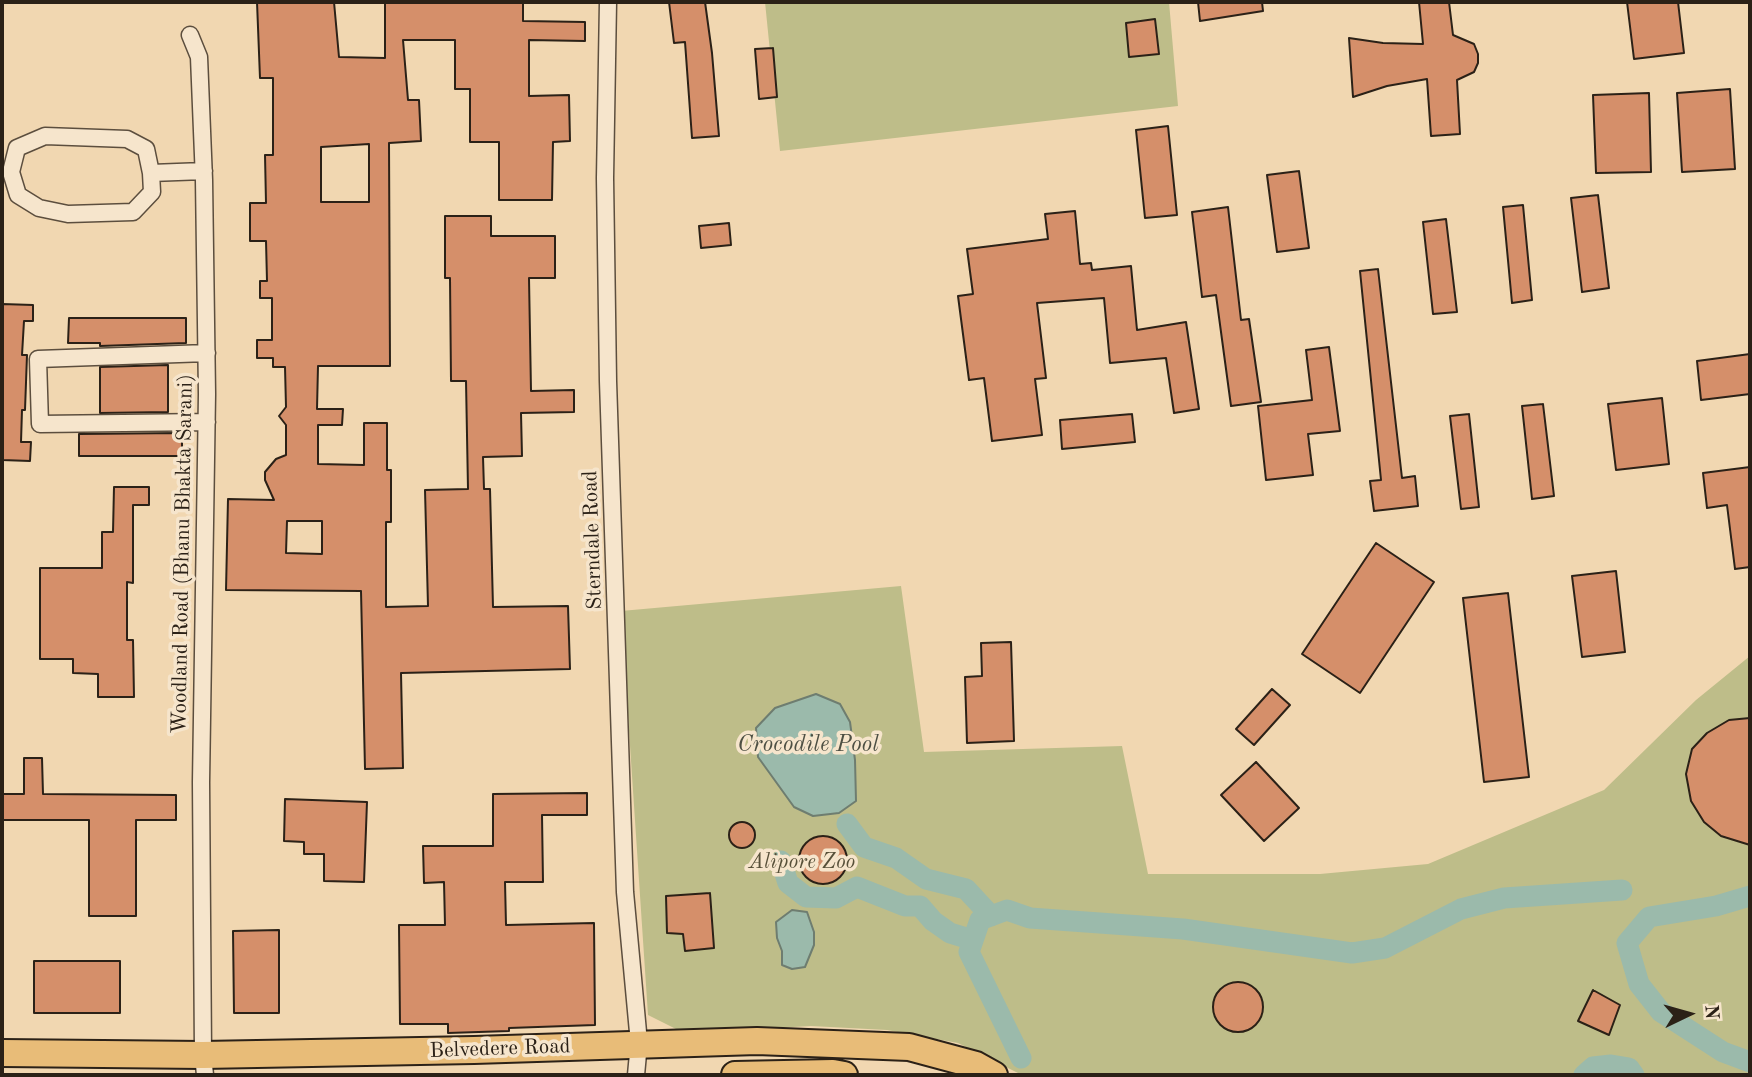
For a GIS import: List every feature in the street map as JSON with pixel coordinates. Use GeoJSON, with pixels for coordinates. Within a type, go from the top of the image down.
{"type":"FeatureCollection","features":[{"type":"Feature","properties":{"kind":"highway","name":"Belvedere Road"},"geometry":{"type":"LineString","coordinates":[[2,1054],[204,1065],[474,1050],[757,1041],[909,1048],[976,1065],[993,1075]]}},
{"type":"Feature","properties":{"kind":"highway"},"geometry":{"type":"LineString","coordinates":[[735,1075],[844,1075]]}},
{"type":"Feature","properties":{"kind":"street","name":"Sterndale Road"},"geometry":{"type":"LineString","coordinates":[[608,2],[604,178],[608,381],[625,892],[639,1044],[636,1075]]}},
{"type":"Feature","properties":{"kind":"street","name":"Woodland Road (Bhanu Bhakta Sarani)"},"geometry":{"type":"LineString","coordinates":[[190,35],[198,57],[204,172],[207,353],[201,782],[204,1065]]}},
{"type":"Feature","properties":{"kind":"street"},"geometry":{"type":"LineString","coordinates":[[45,136],[127,139],[146,149],[151,173],[152,192],[133,212],[68,214],[39,208],[18,195],[11,172],[18,148],[45,136]]}},
{"type":"Feature","properties":{"kind":"street"},"geometry":{"type":"LineString","coordinates":[[151,173],[204,172]]}},
{"type":"Feature","properties":{"kind":"street"},"geometry":{"type":"LineString","coordinates":[[207,353],[38,359],[40,424],[207,422]]}},
{"type":"Feature","properties":{"kind":"green space"},"geometry":{"type":"Polygon","coordinates":[[[765,2],[1169,2],[1178,106],[780,151],[765,2]]]}},
{"type":"Feature","properties":{"kind":"green space","name":"Alipore Zoo"},"geometry":{"type":"Polygon","coordinates":[[[901,586],[924,752],[1122,746],[1148,874],[1320,874],[1428,864],[1604,790],[1696,700],[1750,656],[1750,1075],[1022,1075],[958,1043],[887,1030],[811,1026],[684,1033],[648,1015],[621,611],[901,586]]]}},
{"type":"Feature","properties":{"kind":"water","name":"Crocodile Pool"},"geometry":{"type":"Polygon","coordinates":[[[816,694],[840,704],[850,722],[855,760],[856,801],[839,813],[813,816],[794,807],[758,757],[756,728],[775,708],[816,694]]]}},
{"type":"Feature","properties":{"kind":"water"},"geometry":{"type":"Polygon","coordinates":[[[792,910],[807,912],[814,932],[814,945],[805,967],[792,969],[782,965],[776,922],[792,910]]]}},
{"type":"Feature","properties":{"kind":"building"},"geometry":{"type":"Polygon","coordinates":[[[257,2],[334,2],[339,57],[385,58],[385,2],[523,2],[523,21],[585,22],[585,41],[529,40],[529,96],[569,95],[570,141],[553,142],[552,200],[499,200],[499,142],[470,142],[470,89],[455,89],[455,40],[403,40],[408,100],[419,100],[421,141],[389,143],[390,366],[318,366],[317,409],[343,409],[342,425],[318,425],[318,464],[364,465],[364,423],[387,423],[391,522],[386,522],[386,607],[428,606],[425,490],[468,489],[466,381],[451,381],[450,278],[445,278],[445,216],[491,216],[491,236],[555,236],[555,278],[529,278],[531,391],[574,390],[574,412],[521,413],[522,456],[483,457],[484,489],[490,489],[493,607],[568,606],[570,669],[401,673],[403,768],[365,769],[361,591],[226,590],[228,499],[274,500],[265,480],[265,472],[276,459],[286,455],[286,425],[279,416],[286,407],[285,367],[273,367],[273,358],[257,358],[257,340],[272,340],[272,298],[260,298],[260,281],[267,281],[266,241],[250,241],[250,203],[266,203],[265,155],[273,155],[273,78],[260,78],[257,2]],[[369,144],[321,147],[321,202],[369,202],[369,144]],[[287,521],[286,553],[322,554],[322,521],[287,521]]]}},
{"type":"Feature","properties":{"kind":"building"},"geometry":{"type":"Polygon","coordinates":[[[669,2],[705,2],[719,136],[692,138],[685,42],[674,43],[669,2]]]}},
{"type":"Feature","properties":{"kind":"building"},"geometry":{"type":"Polygon","coordinates":[[[1198,2],[1262,2],[1263,11],[1200,21],[1198,2]]]}},
{"type":"Feature","properties":{"kind":"building"},"geometry":{"type":"Polygon","coordinates":[[[1419,2],[1449,2],[1453,35],[1474,44],[1478,54],[1474,72],[1457,80],[1460,134],[1431,136],[1427,79],[1387,86],[1353,97],[1349,38],[1383,43],[1423,44],[1419,2]]]}},
{"type":"Feature","properties":{"kind":"building"},"geometry":{"type":"Polygon","coordinates":[[[1627,2],[1678,2],[1684,53],[1634,59],[1627,2]]]}},
{"type":"Feature","properties":{"kind":"building"},"geometry":{"type":"Polygon","coordinates":[[[1155,19],[1159,54],[1129,57],[1126,23],[1155,19]]]}},
{"type":"Feature","properties":{"kind":"building"},"geometry":{"type":"Polygon","coordinates":[[[773,48],[777,97],[759,99],[755,49],[773,48]]]}},
{"type":"Feature","properties":{"kind":"building"},"geometry":{"type":"Polygon","coordinates":[[[1730,89],[1735,169],[1682,172],[1677,93],[1730,89]]]}},
{"type":"Feature","properties":{"kind":"building"},"geometry":{"type":"Polygon","coordinates":[[[1649,93],[1651,172],[1596,173],[1593,95],[1649,93]]]}},
{"type":"Feature","properties":{"kind":"building"},"geometry":{"type":"Polygon","coordinates":[[[1168,126],[1177,215],[1145,218],[1136,130],[1168,126]]]}},
{"type":"Feature","properties":{"kind":"building"},"geometry":{"type":"Polygon","coordinates":[[[1299,171],[1309,248],[1277,252],[1267,175],[1299,171]]]}},
{"type":"Feature","properties":{"kind":"building"},"geometry":{"type":"Polygon","coordinates":[[[1598,195],[1609,288],[1582,292],[1571,198],[1598,195]]]}},
{"type":"Feature","properties":{"kind":"building"},"geometry":{"type":"Polygon","coordinates":[[[1523,205],[1532,300],[1512,303],[1503,207],[1523,205]]]}},
{"type":"Feature","properties":{"kind":"building"},"geometry":{"type":"Polygon","coordinates":[[[1228,207],[1241,320],[1249,319],[1261,402],[1231,406],[1216,295],[1202,297],[1192,212],[1228,207]]]}},
{"type":"Feature","properties":{"kind":"building"},"geometry":{"type":"Polygon","coordinates":[[[1075,211],[1080,264],[1091,263],[1092,270],[1131,266],[1137,330],[1186,322],[1199,409],[1174,413],[1166,358],[1110,363],[1104,298],[1037,303],[1046,378],[1035,379],[1042,435],[992,441],[984,378],[969,380],[958,296],[973,294],[967,249],[1048,239],[1045,214],[1075,211]]]}},
{"type":"Feature","properties":{"kind":"building"},"geometry":{"type":"Polygon","coordinates":[[[1446,219],[1457,312],[1433,314],[1423,222],[1446,219]]]}},
{"type":"Feature","properties":{"kind":"building"},"geometry":{"type":"Polygon","coordinates":[[[729,223],[731,245],[701,248],[699,226],[729,223]]]}},
{"type":"Feature","properties":{"kind":"building"},"geometry":{"type":"Polygon","coordinates":[[[1378,269],[1402,478],[1415,476],[1418,506],[1374,511],[1370,481],[1381,480],[1360,271],[1378,269]]]}},
{"type":"Feature","properties":{"kind":"building"},"geometry":{"type":"Polygon","coordinates":[[[2,304],[33,305],[33,321],[24,321],[22,355],[27,355],[21,442],[31,442],[30,461],[2,460],[2,304]]]}},
{"type":"Feature","properties":{"kind":"building"},"geometry":{"type":"Polygon","coordinates":[[[69,318],[186,318],[186,343],[100,346],[100,343],[68,343],[69,318]]]}},
{"type":"Feature","properties":{"kind":"building"},"geometry":{"type":"Polygon","coordinates":[[[1329,347],[1340,431],[1308,434],[1313,475],[1266,480],[1258,406],[1312,400],[1306,350],[1329,347]]]}},
{"type":"Feature","properties":{"kind":"building"},"geometry":{"type":"Polygon","coordinates":[[[1750,354],[1750,394],[1701,400],[1697,361],[1750,354]]]}},
{"type":"Feature","properties":{"kind":"building"},"geometry":{"type":"Polygon","coordinates":[[[168,365],[168,412],[100,413],[100,367],[168,365]]]}},
{"type":"Feature","properties":{"kind":"building"},"geometry":{"type":"Polygon","coordinates":[[[1662,398],[1669,464],[1616,470],[1608,404],[1662,398]]]}},
{"type":"Feature","properties":{"kind":"building"},"geometry":{"type":"Polygon","coordinates":[[[1543,404],[1554,496],[1532,499],[1522,406],[1543,404]]]}},
{"type":"Feature","properties":{"kind":"building"},"geometry":{"type":"Polygon","coordinates":[[[1132,414],[1135,442],[1062,449],[1060,420],[1132,414]]]}},
{"type":"Feature","properties":{"kind":"building"},"geometry":{"type":"Polygon","coordinates":[[[1469,414],[1479,507],[1461,509],[1450,416],[1469,414]]]}},
{"type":"Feature","properties":{"kind":"building"},"geometry":{"type":"Polygon","coordinates":[[[182,433],[182,456],[79,456],[79,434],[182,433]]]}},
{"type":"Feature","properties":{"kind":"building"},"geometry":{"type":"Polygon","coordinates":[[[1750,467],[1750,567],[1735,569],[1727,505],[1707,508],[1703,473],[1750,467]]]}},
{"type":"Feature","properties":{"kind":"building"},"geometry":{"type":"Polygon","coordinates":[[[114,487],[149,487],[149,505],[133,505],[133,583],[127,582],[127,640],[133,640],[134,697],[98,697],[98,674],[73,673],[73,659],[40,659],[40,568],[102,568],[102,532],[113,532],[114,487]]]}},
{"type":"Feature","properties":{"kind":"building"},"geometry":{"type":"Polygon","coordinates":[[[1376,543],[1434,582],[1360,693],[1302,654],[1376,543]]]}},
{"type":"Feature","properties":{"kind":"building"},"geometry":{"type":"Polygon","coordinates":[[[1616,571],[1625,652],[1582,657],[1572,576],[1616,571]]]}},
{"type":"Feature","properties":{"kind":"building"},"geometry":{"type":"Polygon","coordinates":[[[1508,593],[1529,777],[1484,782],[1463,598],[1508,593]]]}},
{"type":"Feature","properties":{"kind":"building"},"geometry":{"type":"Polygon","coordinates":[[[1011,642],[1014,741],[967,743],[965,677],[982,676],[981,643],[1011,642]]]}},
{"type":"Feature","properties":{"kind":"building"},"geometry":{"type":"Polygon","coordinates":[[[1272,689],[1290,705],[1254,745],[1236,729],[1272,689]]]}},
{"type":"Feature","properties":{"kind":"building"},"geometry":{"type":"Polygon","coordinates":[[[1750,718],[1750,845],[1721,836],[1704,822],[1691,801],[1686,774],[1692,749],[1707,733],[1729,720],[1750,718]]]}},
{"type":"Feature","properties":{"kind":"building"},"geometry":{"type":"Polygon","coordinates":[[[24,758],[42,758],[43,794],[176,795],[176,820],[136,820],[136,916],[89,916],[89,820],[2,820],[2,794],[24,794],[24,758]]]}},
{"type":"Feature","properties":{"kind":"building"},"geometry":{"type":"Polygon","coordinates":[[[1256,762],[1299,808],[1264,841],[1221,795],[1256,762]]]}},
{"type":"Feature","properties":{"kind":"building"},"geometry":{"type":"Polygon","coordinates":[[[587,793],[587,815],[542,815],[543,882],[505,882],[506,925],[594,923],[595,1025],[448,1033],[448,1024],[400,1024],[399,925],[445,925],[444,882],[424,883],[423,846],[493,846],[493,794],[587,793]]]}},
{"type":"Feature","properties":{"kind":"building"},"geometry":{"type":"Polygon","coordinates":[[[285,799],[367,802],[364,882],[324,881],[324,854],[304,854],[304,842],[284,841],[285,799]]]}},
{"type":"Feature","properties":{"kind":"building"},"geometry":{"type":"Polygon","coordinates":[[[742,822],[751,826],[755,835],[751,844],[742,848],[733,844],[729,835],[733,826],[742,822]]]}},
{"type":"Feature","properties":{"kind":"building"},"geometry":{"type":"Polygon","coordinates":[[[823,836],[840,843],[847,860],[840,877],[823,884],[806,877],[799,860],[806,843],[823,836]]]}},
{"type":"Feature","properties":{"kind":"building"},"geometry":{"type":"Polygon","coordinates":[[[710,893],[714,948],[685,951],[683,934],[667,933],[666,896],[710,893]]]}},
{"type":"Feature","properties":{"kind":"building"},"geometry":{"type":"Polygon","coordinates":[[[279,930],[279,1013],[234,1013],[233,931],[279,930]]]}},
{"type":"Feature","properties":{"kind":"building"},"geometry":{"type":"Polygon","coordinates":[[[34,961],[120,961],[120,1013],[34,1013],[34,961]]]}},
{"type":"Feature","properties":{"kind":"building"},"geometry":{"type":"Polygon","coordinates":[[[1228,983],[1248,983],[1262,997],[1262,1017],[1248,1031],[1228,1031],[1214,1017],[1214,997],[1228,983]]]}},
{"type":"Feature","properties":{"kind":"building"},"geometry":{"type":"Polygon","coordinates":[[[1593,990],[1620,1005],[1609,1035],[1578,1021],[1593,990]]]}},
{"type":"Feature","properties":{"kind":"waterway"},"geometry":{"type":"LineString","coordinates":[[847,824],[864,847],[896,858],[926,879],[966,889],[991,916]]}},
{"type":"Feature","properties":{"kind":"waterway"},"geometry":{"type":"LineString","coordinates":[[781,861],[788,883],[806,897],[836,898],[857,887],[905,906],[920,906],[933,921],[950,933],[973,940]]}},
{"type":"Feature","properties":{"kind":"waterway"},"geometry":{"type":"LineString","coordinates":[[1021,1058],[969,952],[980,920],[1007,910],[1030,918],[1183,929],[1352,953],[1385,948],[1461,909],[1504,898],[1622,890]]}},
{"type":"Feature","properties":{"kind":"waterway"},"geometry":{"type":"LineString","coordinates":[[1750,896],[1716,906],[1649,917],[1627,943],[1639,984],[1661,1012],[1723,1052],[1750,1062]]}},
{"type":"Feature","properties":{"kind":"waterway"},"geometry":{"type":"LineString","coordinates":[[1584,1075],[1593,1067],[1611,1065],[1629,1068],[1634,1075]]}}]}
